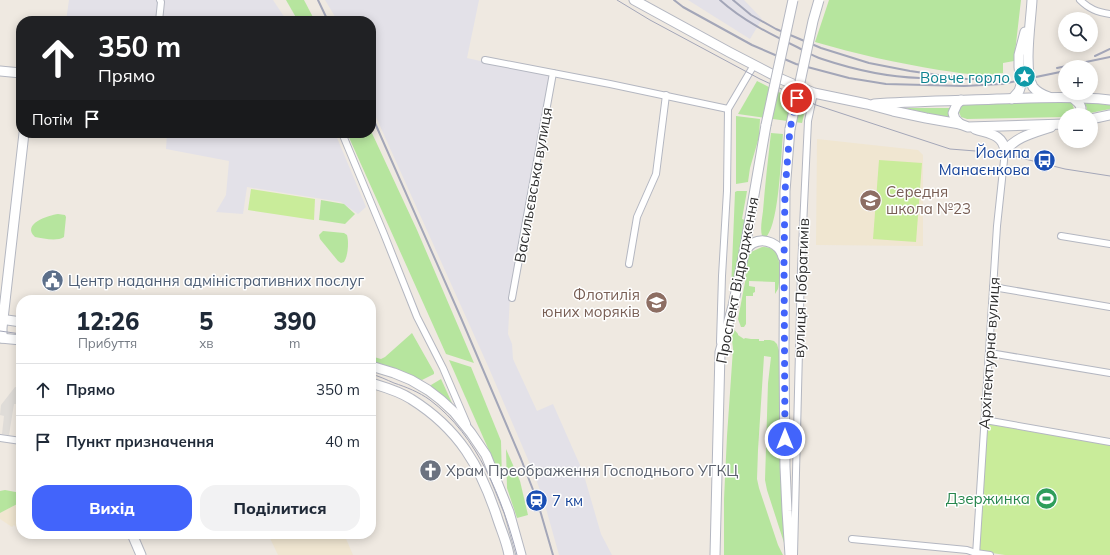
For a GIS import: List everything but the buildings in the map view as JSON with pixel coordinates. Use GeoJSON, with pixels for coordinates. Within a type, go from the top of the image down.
{"type":"FeatureCollection","features":[{"type":"Feature","properties":{"kind":"main road"},"geometry":{"type":"LineString","coordinates":[[634,0],[781,79],[814,93],[964,126],[998,137],[1002,140],[1005,151]]}},
{"type":"Feature","properties":{"kind":"main road","name":"Проспект Відродження"},"geometry":{"type":"LineString","coordinates":[[715,555],[720,352],[733,306],[744,253],[766,125],[793,0]]}},
{"type":"Feature","properties":{"kind":"main road"},"geometry":{"type":"LineString","coordinates":[[790,555],[785,467],[785,191],[790,129],[819,0]]}},
{"type":"Feature","properties":{"kind":"main road"},"geometry":{"type":"LineString","coordinates":[[1032,0],[1028,50],[1030,80],[1033,87],[1038,92],[1049,98]]}},
{"type":"Feature","properties":{"kind":"main road"},"geometry":{"type":"LineString","coordinates":[[1012,99],[1019,91],[1021,85],[1019,67],[1020,55],[1031,10]]}},
{"type":"Feature","properties":{"kind":"main road"},"geometry":{"type":"LineString","coordinates":[[0,71],[16,73]]}},
{"type":"Feature","properties":{"kind":"main road"},"geometry":{"type":"LineString","coordinates":[[867,104],[923,101],[1058,98]]}},
{"type":"Feature","properties":{"kind":"main road"},"geometry":{"type":"LineString","coordinates":[[1098,99],[1110,100]]}},
{"type":"Feature","properties":{"kind":"main road"},"geometry":{"type":"LineString","coordinates":[[962,100],[957,104],[953,113],[955,119],[964,126],[1058,124]]}},
{"type":"Feature","properties":{"kind":"main road"},"geometry":{"type":"LineString","coordinates":[[1075,100],[1081,105],[1082,108]]}},
{"type":"Feature","properties":{"kind":"main road"},"geometry":{"type":"LineString","coordinates":[[1098,118],[1110,115]]}},
{"type":"Feature","properties":{"kind":"main road"},"geometry":{"type":"LineString","coordinates":[[1005,151],[1016,140],[1058,125]]}},
{"type":"Feature","properties":{"kind":"main road"},"geometry":{"type":"LineString","coordinates":[[16,340],[1,338],[23,138]]}},
{"type":"Feature","properties":{"kind":"main road"},"geometry":{"type":"LineString","coordinates":[[744,253],[753,243],[767,241],[779,248],[784,261]]}},
{"type":"Feature","properties":{"kind":"main road"},"geometry":{"type":"LineString","coordinates":[[2,320],[16,321]]}},
{"type":"Feature","properties":{"kind":"main road"},"geometry":{"type":"LineString","coordinates":[[376,368],[411,380],[428,390],[454,412],[471,433],[486,455],[509,512],[521,555]]}},
{"type":"Feature","properties":{"kind":"main road"},"geometry":{"type":"LineString","coordinates":[[376,385],[410,398],[443,423],[458,439],[477,468],[492,501],[509,555]]}},
{"type":"Feature","properties":{"kind":"main road"},"geometry":{"type":"LineString","coordinates":[[134,539],[141,555]]}},
{"type":"Feature","properties":{"kind":"street"},"geometry":{"type":"LineString","coordinates":[[160,0],[160,16]]}},
{"type":"Feature","properties":{"kind":"street"},"geometry":{"type":"LineString","coordinates":[[1080,0],[1096,12],[1110,14]]}},
{"type":"Feature","properties":{"kind":"street"},"geometry":{"type":"LineString","coordinates":[[485,60],[666,95],[728,109]]}},
{"type":"Feature","properties":{"kind":"street"},"geometry":{"type":"LineString","coordinates":[[720,352],[722,276],[727,191],[728,109],[754,65]]}},
{"type":"Feature","properties":{"kind":"street","name":"Васильєвська вулиця"},"geometry":{"type":"LineString","coordinates":[[512,298],[554,73]]}},
{"type":"Feature","properties":{"kind":"street","name":"вулиця Побратимів"},"geometry":{"type":"LineString","coordinates":[[794,555],[801,269],[808,121],[814,93]]}},
{"type":"Feature","properties":{"kind":"street"},"geometry":{"type":"LineString","coordinates":[[630,264],[637,217],[656,174],[666,95]]}},
{"type":"Feature","properties":{"kind":"street"},"geometry":{"type":"LineString","coordinates":[[344,138],[418,317],[441,363],[471,433]]}},
{"type":"Feature","properties":{"kind":"street","name":"Архітектурна вулиця"},"geometry":{"type":"LineString","coordinates":[[976,554],[997,226],[1005,151]]}},
{"type":"Feature","properties":{"kind":"street"},"geometry":{"type":"LineString","coordinates":[[1060,236],[1110,244]]}},
{"type":"Feature","properties":{"kind":"street"},"geometry":{"type":"LineString","coordinates":[[993,287],[1110,308]]}},
{"type":"Feature","properties":{"kind":"street"},"geometry":{"type":"LineString","coordinates":[[990,352],[1110,373]]}},
{"type":"Feature","properties":{"kind":"street"},"geometry":{"type":"LineString","coordinates":[[985,420],[1110,442]]}},
{"type":"Feature","properties":{"kind":"street"},"geometry":{"type":"LineString","coordinates":[[0,438],[16,440]]}},
{"type":"Feature","properties":{"kind":"street"},"geometry":{"type":"LineString","coordinates":[[852,539],[967,550],[976,554],[990,555]]}},
{"type":"Feature","properties":{"kind":"shaded area"},"geometry":{"type":"Polygon","coordinates":[[[69,0],[273,0],[284,16],[67,16],[69,0]]]}},
{"type":"Feature","properties":{"kind":"shaded area"},"geometry":{"type":"Polygon","coordinates":[[[325,0],[479,0],[467,58],[551,75],[510,296],[508,334],[512,344],[513,359],[537,411],[553,404],[583,472],[601,534],[612,555],[559,555],[535,476],[488,366],[376,117],[376,16],[334,15],[325,0]]]}},
{"type":"Feature","properties":{"kind":"shaded area"},"geometry":{"type":"Polygon","coordinates":[[[688,0],[744,0],[762,19],[750,39],[688,0]]]}},
{"type":"Feature","properties":{"kind":"shaded area"},"geometry":{"type":"Polygon","coordinates":[[[167,138],[337,138],[366,207],[358,214],[341,202],[247,187],[243,214],[216,212],[226,195],[229,161],[166,149],[167,138]]]}},
{"type":"Feature","properties":{"kind":"shaded area","name":"Середня школа №23"},"geometry":{"type":"Polygon","coordinates":[[[817,139],[918,150],[923,155],[923,246],[816,245],[817,139]]]}},
{"type":"Feature","properties":{"kind":"shaded area"},"geometry":{"type":"Polygon","coordinates":[[[16,387],[16,404],[14,404],[9,435],[2,434],[4,416],[0,415],[1,405],[16,387]]]}},
{"type":"Feature","properties":{"kind":"shaded area"},"geometry":{"type":"Polygon","coordinates":[[[16,505],[16,527],[14,525],[12,527],[0,519],[0,513],[16,505]]]}},
{"type":"Feature","properties":{"kind":"shaded area"},"geometry":{"type":"Polygon","coordinates":[[[270,539],[346,539],[353,555],[278,555],[270,539]]]}},
{"type":"Feature","properties":{"kind":"green space"},"geometry":{"type":"Polygon","coordinates":[[[286,0],[304,0],[312,16],[295,16],[286,0]]]}},
{"type":"Feature","properties":{"kind":"green space"},"geometry":{"type":"Polygon","coordinates":[[[829,0],[1021,0],[1014,61],[1003,63],[1003,73],[987,75],[971,74],[939,70],[892,61],[815,42],[829,0]]]}},
{"type":"Feature","properties":{"kind":"green space"},"geometry":{"type":"Polygon","coordinates":[[[757,81],[806,106],[802,123],[738,114],[757,81]]]}},
{"type":"Feature","properties":{"kind":"green space"},"geometry":{"type":"Polygon","coordinates":[[[1066,101],[1072,103],[1074,108],[1058,108],[1058,117],[967,119],[961,117],[959,112],[963,104],[1066,101]]]}},
{"type":"Feature","properties":{"kind":"green space"},"geometry":{"type":"Polygon","coordinates":[[[1084,102],[1110,105],[1110,109],[1098,111],[1098,108],[1087,108],[1084,102]]]}},
{"type":"Feature","properties":{"kind":"green space"},"geometry":{"type":"Polygon","coordinates":[[[904,108],[951,108],[950,118],[904,108]]]}},
{"type":"Feature","properties":{"kind":"green space"},"geometry":{"type":"Polygon","coordinates":[[[736,116],[760,119],[759,137],[750,168],[748,182],[736,184],[736,116]]]}},
{"type":"Feature","properties":{"kind":"green space"},"geometry":{"type":"Polygon","coordinates":[[[771,133],[783,134],[777,203],[771,228],[767,236],[764,237],[761,233],[761,224],[771,133]]]}},
{"type":"Feature","properties":{"kind":"green space"},"geometry":{"type":"Polygon","coordinates":[[[349,138],[374,138],[417,230],[474,363],[446,354],[349,138]]]}},
{"type":"Feature","properties":{"kind":"green space"},"geometry":{"type":"Polygon","coordinates":[[[879,160],[922,163],[916,242],[873,239],[879,160]]]}},
{"type":"Feature","properties":{"kind":"green space"},"geometry":{"type":"Polygon","coordinates":[[[251,189],[315,199],[314,220],[248,210],[251,189]]]}},
{"type":"Feature","properties":{"kind":"green space"},"geometry":{"type":"Polygon","coordinates":[[[747,191],[742,219],[745,220],[733,289],[731,290],[735,192],[747,191]]]}},
{"type":"Feature","properties":{"kind":"green space"},"geometry":{"type":"Polygon","coordinates":[[[321,200],[344,204],[355,214],[345,224],[319,220],[321,200]]]}},
{"type":"Feature","properties":{"kind":"green space"},"geometry":{"type":"Polygon","coordinates":[[[58,214],[65,215],[66,217],[64,237],[46,239],[35,237],[31,228],[34,224],[43,218],[58,214]]]}},
{"type":"Feature","properties":{"kind":"green space"},"geometry":{"type":"Polygon","coordinates":[[[323,231],[344,233],[347,235],[348,249],[344,262],[341,263],[338,261],[320,239],[319,235],[323,231]]]}},
{"type":"Feature","properties":{"kind":"green space"},"geometry":{"type":"Polygon","coordinates":[[[762,247],[770,248],[777,253],[779,260],[778,289],[775,294],[775,282],[749,281],[749,286],[755,287],[755,292],[753,293],[753,296],[746,296],[746,324],[744,327],[741,327],[738,319],[746,277],[745,263],[751,252],[762,247]]]}},
{"type":"Feature","properties":{"kind":"green space"},"geometry":{"type":"Polygon","coordinates":[[[733,328],[738,335],[744,339],[774,341],[777,344],[779,351],[779,402],[782,413],[781,486],[788,555],[765,480],[768,383],[771,357],[764,356],[757,479],[778,545],[783,555],[724,555],[724,499],[733,328]]]}},
{"type":"Feature","properties":{"kind":"green space"},"geometry":{"type":"Polygon","coordinates":[[[412,333],[434,374],[422,380],[376,364],[376,358],[381,359],[412,333]]]}},
{"type":"Feature","properties":{"kind":"green space"},"geometry":{"type":"Polygon","coordinates":[[[449,360],[471,367],[501,441],[502,480],[449,360]]]}},
{"type":"Feature","properties":{"kind":"green space"},"geometry":{"type":"Polygon","coordinates":[[[441,379],[452,405],[432,389],[431,385],[441,379]]]}},
{"type":"Feature","properties":{"kind":"green space","name":"Дзержинка"},"geometry":{"type":"Polygon","coordinates":[[[987,424],[1110,445],[1110,555],[1005,555],[979,551],[987,424]]]}},
{"type":"Feature","properties":{"kind":"green space"},"geometry":{"type":"Polygon","coordinates":[[[506,449],[520,481],[528,515],[517,518],[507,488],[506,449]]]}},
{"type":"Feature","properties":{"kind":"green space"},"geometry":{"type":"Polygon","coordinates":[[[5,490],[16,492],[16,505],[0,513],[0,491],[5,490]]]}},
{"type":"Feature","properties":{"kind":"tram line"},"geometry":{"type":"LineString","coordinates":[[617,0],[650,20],[760,79],[816,105],[950,149],[1001,153],[1065,169],[1110,176]]}},
{"type":"Feature","properties":{"kind":"tram line"},"geometry":{"type":"LineString","coordinates":[[0,331],[16,333]]}},
{"type":"Feature","properties":{"kind":"tram line"},"geometry":{"type":"LineString","coordinates":[[376,376],[408,388],[426,397],[447,415],[462,431],[475,450],[496,490],[517,555]]}},
{"type":"Feature","properties":{"kind":"railway"},"geometry":{"type":"LineString","coordinates":[[318,0],[326,16]]}},
{"type":"Feature","properties":{"kind":"railway"},"geometry":{"type":"LineString","coordinates":[[674,0],[683,7],[752,45],[796,64],[849,78],[886,84],[964,86],[1002,84],[1058,72]]}},
{"type":"Feature","properties":{"kind":"railway"},"geometry":{"type":"LineString","coordinates":[[720,0],[757,26],[819,58],[870,72],[920,78]]}},
{"type":"Feature","properties":{"kind":"railway"},"geometry":{"type":"LineString","coordinates":[[733,0],[751,15],[776,29],[821,48],[869,63],[910,71],[966,79],[996,79]]}},
{"type":"Feature","properties":{"kind":"railway"},"geometry":{"type":"LineString","coordinates":[[1095,56],[1110,49]]}},
{"type":"Feature","properties":{"kind":"railway"},"geometry":{"type":"LineString","coordinates":[[1057,68],[1110,57]]}},
{"type":"Feature","properties":{"kind":"railway"},"geometry":{"type":"LineString","coordinates":[[376,125],[521,459],[537,500],[553,555]]}},
{"type":"Feature","properties":{"kind":"place","name":"Вовче горло"},"geometry":{"type":"Point","coordinates":[1025,77]}},
{"type":"Feature","properties":{"kind":"place","name":"Йосипа Манаєнкова"},"geometry":{"type":"Point","coordinates":[1045,161]}},
{"type":"Feature","properties":{"kind":"place","name":"Середня школа №23"},"geometry":{"type":"Point","coordinates":[870,200]}},
{"type":"Feature","properties":{"kind":"place","name":"Центр надання адміністративних послуг"},"geometry":{"type":"Point","coordinates":[52,280]}},
{"type":"Feature","properties":{"kind":"place","name":"Флотилія юних моряків"},"geometry":{"type":"Point","coordinates":[656,303]}},
{"type":"Feature","properties":{"kind":"place","name":"Храм Преображення Господнього УГКЦ"},"geometry":{"type":"Point","coordinates":[431,470]}},
{"type":"Feature","properties":{"kind":"place","name":"Дзержинка"},"geometry":{"type":"Point","coordinates":[1046,498]}},
{"type":"Feature","properties":{"kind":"place","name":"7 км"},"geometry":{"type":"Point","coordinates":[537,500]}},
{"type":"Feature","properties":{"kind":"route"},"geometry":{"type":"LineString","coordinates":[[785,439],[785,191],[790,129],[797,98]]}}]}
